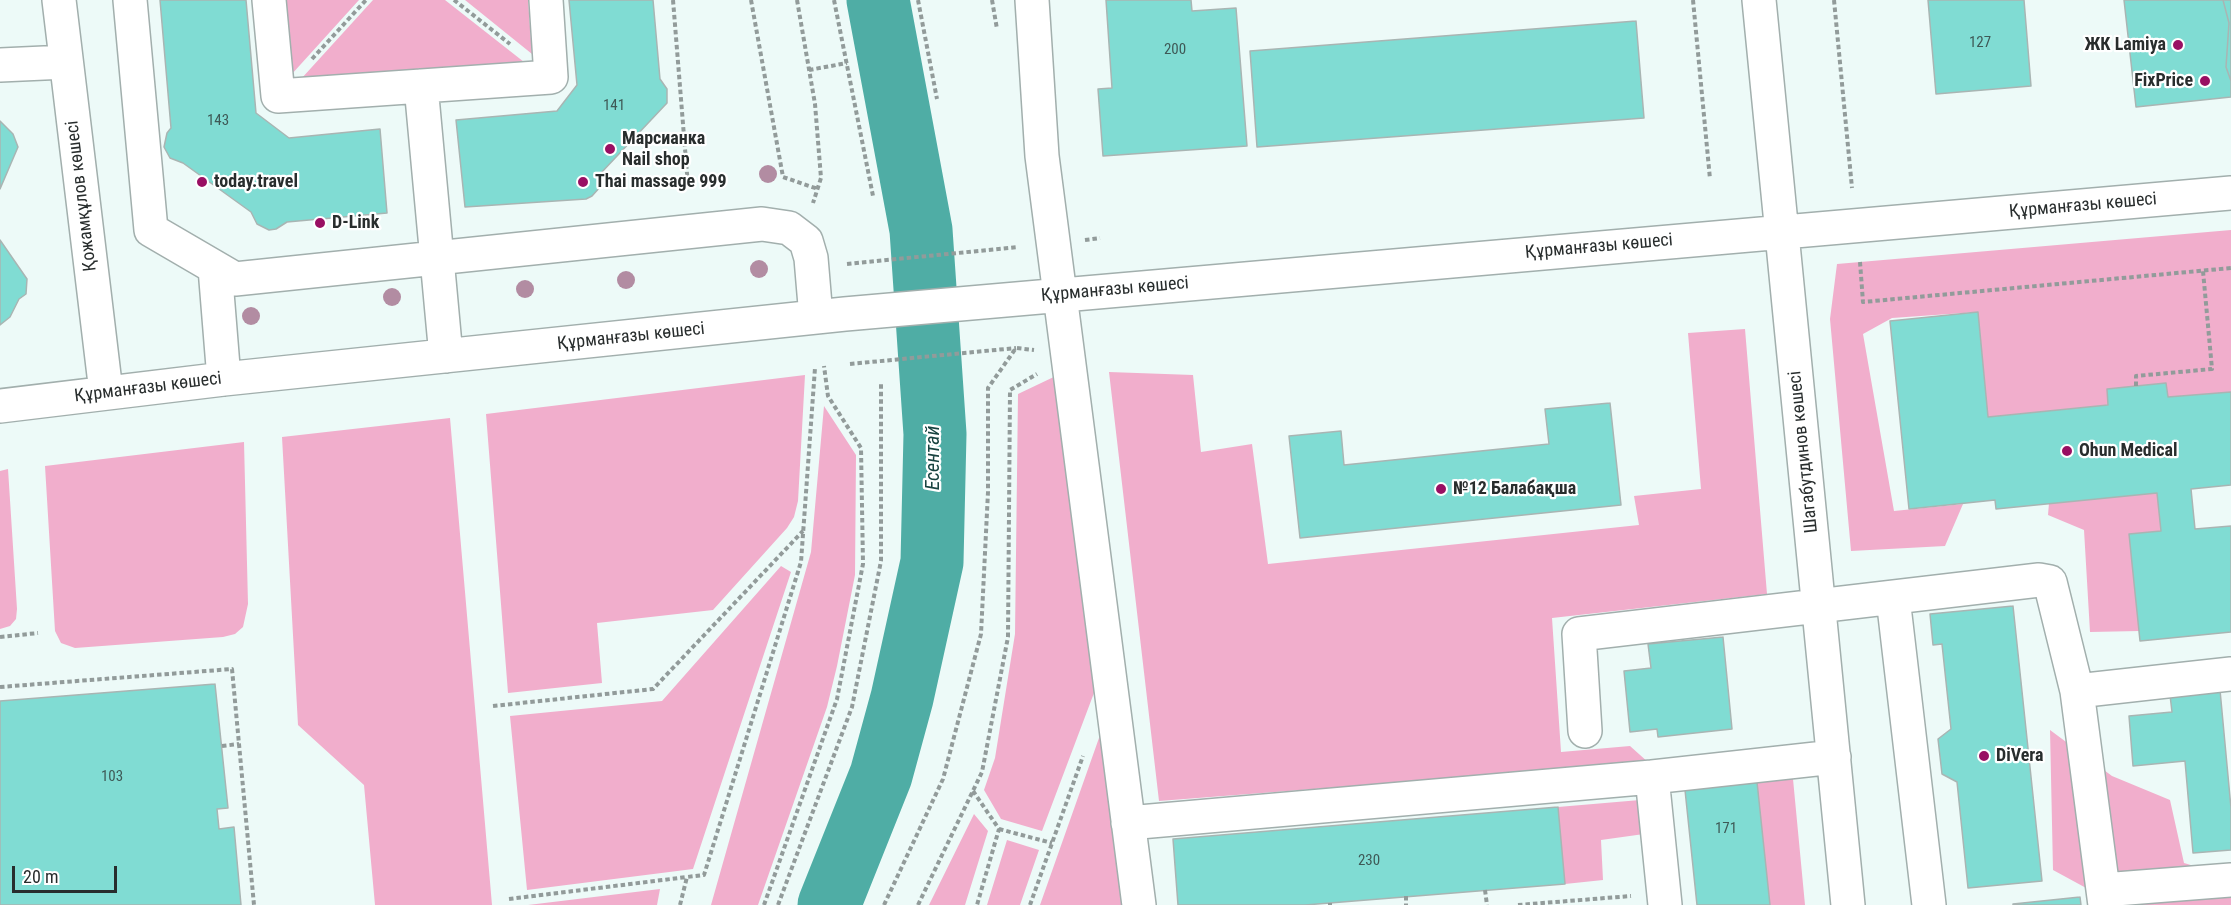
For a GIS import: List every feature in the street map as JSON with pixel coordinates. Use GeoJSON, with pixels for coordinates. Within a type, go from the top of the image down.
{"type":"FeatureCollection","features":[{"type":"Feature","properties":{"kind":"street","name":"Қожамқұлов көшесі"},"geometry":{"type":"LineString","coordinates":[[59,0],[106,392]]}},
{"type":"Feature","properties":{"kind":"street"},"geometry":{"type":"LineString","coordinates":[[130,0],[151,230],[235,279],[762,224],[789,228],[806,241],[811,258],[816,317]]}},
{"type":"Feature","properties":{"kind":"street"},"geometry":{"type":"LineString","coordinates":[[269,0],[278,96],[551,77],[546,0]]}},
{"type":"Feature","properties":{"kind":"street"},"geometry":{"type":"LineString","coordinates":[[1032,0],[1042,156],[1139,905]]}},
{"type":"Feature","properties":{"kind":"street","name":"Шагабутдинов көшесі"},"geometry":{"type":"LineString","coordinates":[[1760,0],[1848,905]]}},
{"type":"Feature","properties":{"kind":"street"},"geometry":{"type":"LineString","coordinates":[[0,65],[66,62]]}},
{"type":"Feature","properties":{"kind":"street"},"geometry":{"type":"LineString","coordinates":[[421,86],[446,356]]}},
{"type":"Feature","properties":{"kind":"street","name":"Құрманғазы көшесі"},"geometry":{"type":"LineString","coordinates":[[0,406],[224,379],[816,317],[2231,193]]}},
{"type":"Feature","properties":{"kind":"street"},"geometry":{"type":"LineString","coordinates":[[215,268],[224,379]]}},
{"type":"Feature","properties":{"kind":"street"},"geometry":{"type":"LineString","coordinates":[[1585,731],[1579,634],[2039,580],[2050,582],[2077,691],[2104,897],[2231,880]]}},
{"type":"Feature","properties":{"kind":"street"},"geometry":{"type":"LineString","coordinates":[[1893,597],[1929,905]]}},
{"type":"Feature","properties":{"kind":"street"},"geometry":{"type":"LineString","coordinates":[[2077,691],[2231,674]]}},
{"type":"Feature","properties":{"kind":"street"},"geometry":{"type":"LineString","coordinates":[[1128,823],[1652,777],[1834,757]]}},
{"type":"Feature","properties":{"kind":"street"},"geometry":{"type":"LineString","coordinates":[[1652,777],[1664,899]]}},
{"type":"Feature","properties":{"kind":"path"},"geometry":{"type":"LineString","coordinates":[[278,96],[366,0]]}},
{"type":"Feature","properties":{"kind":"path"},"geometry":{"type":"LineString","coordinates":[[454,0],[551,77]]}},
{"type":"Feature","properties":{"kind":"path"},"geometry":{"type":"LineString","coordinates":[[673,0],[688,186]]}},
{"type":"Feature","properties":{"kind":"path"},"geometry":{"type":"LineString","coordinates":[[751,0],[783,177],[818,189]]}},
{"type":"Feature","properties":{"kind":"path"},"geometry":{"type":"LineString","coordinates":[[797,0],[815,104],[821,178],[813,205]]}},
{"type":"Feature","properties":{"kind":"path"},"geometry":{"type":"LineString","coordinates":[[834,0],[873,196]]}},
{"type":"Feature","properties":{"kind":"path"},"geometry":{"type":"LineString","coordinates":[[918,0],[937,99]]}},
{"type":"Feature","properties":{"kind":"path"},"geometry":{"type":"LineString","coordinates":[[1693,0],[1710,179]]}},
{"type":"Feature","properties":{"kind":"path"},"geometry":{"type":"LineString","coordinates":[[1834,0],[1852,188]]}},
{"type":"Feature","properties":{"kind":"path"},"geometry":{"type":"LineString","coordinates":[[809,70],[847,63]]}},
{"type":"Feature","properties":{"kind":"path"},"geometry":{"type":"LineString","coordinates":[[841,265],[982,251]]}},
{"type":"Feature","properties":{"kind":"path"},"geometry":{"type":"LineString","coordinates":[[1860,262],[1863,302],[2231,268]]}},
{"type":"Feature","properties":{"kind":"path"},"geometry":{"type":"LineString","coordinates":[[2136,386],[2136,376],[2212,369],[2203,271]]}},
{"type":"Feature","properties":{"kind":"path"},"geometry":{"type":"LineString","coordinates":[[884,905],[943,779],[981,634],[988,492],[988,387],[1016,348]]}},
{"type":"Feature","properties":{"kind":"path"},"geometry":{"type":"LineString","coordinates":[[850,364],[1016,348],[1068,355]]}},
{"type":"Feature","properties":{"kind":"path"},"geometry":{"type":"LineString","coordinates":[[918,905],[982,772],[1008,637],[1010,390],[1068,355]]}},
{"type":"Feature","properties":{"kind":"path"},"geometry":{"type":"LineString","coordinates":[[764,905],[837,699],[863,564],[861,448],[828,396],[824,366]]}},
{"type":"Feature","properties":{"kind":"path"},"geometry":{"type":"LineString","coordinates":[[509,899],[704,875],[801,562],[815,368]]}},
{"type":"Feature","properties":{"kind":"path"},"geometry":{"type":"LineString","coordinates":[[778,905],[852,708],[881,561],[881,382]]}},
{"type":"Feature","properties":{"kind":"path"},"geometry":{"type":"LineString","coordinates":[[493,706],[653,689],[803,531]]}},
{"type":"Feature","properties":{"kind":"path"},"geometry":{"type":"LineString","coordinates":[[0,637],[38,633]]}},
{"type":"Feature","properties":{"kind":"path"},"geometry":{"type":"LineString","coordinates":[[0,687],[232,669],[254,905]]}},
{"type":"Feature","properties":{"kind":"path"},"geometry":{"type":"LineString","coordinates":[[222,746],[239,744]]}},
{"type":"Feature","properties":{"kind":"path"},"geometry":{"type":"LineString","coordinates":[[1030,905],[1087,745]]}},
{"type":"Feature","properties":{"kind":"path"},"geometry":{"type":"LineString","coordinates":[[974,791],[999,829],[1052,843]]}},
{"type":"Feature","properties":{"kind":"path"},"geometry":{"type":"LineString","coordinates":[[978,905],[999,829]]}},
{"type":"Feature","properties":{"kind":"path"},"geometry":{"type":"LineString","coordinates":[[680,905],[687,877]]}},
{"type":"Feature","properties":{"kind":"path"},"geometry":{"type":"LineString","coordinates":[[1485,890],[1487,905]]}},
{"type":"Feature","properties":{"kind":"path"},"geometry":{"type":"LineString","coordinates":[[1406,896],[1406,905]]}},
{"type":"Feature","properties":{"kind":"path"},"geometry":{"type":"LineString","coordinates":[[1518,905],[1664,899]]}},
{"type":"Feature","properties":{"kind":"shaded area"},"geometry":{"type":"Polygon","coordinates":[[[286,0],[359,0],[291,75],[286,0]]]}},
{"type":"Feature","properties":{"kind":"shaded area"},"geometry":{"type":"Polygon","coordinates":[[[373,0],[445,0],[524,62],[301,79],[373,0]]]}},
{"type":"Feature","properties":{"kind":"shaded area"},"geometry":{"type":"Polygon","coordinates":[[[465,0],[528,0],[532,54],[465,0]]]}},
{"type":"Feature","properties":{"kind":"shaded area"},"geometry":{"type":"Polygon","coordinates":[[[2231,230],[2231,392],[2168,397],[2166,383],[2108,389],[2108,405],[1988,417],[1978,312],[1892,318],[1863,334],[1894,511],[1963,504],[1945,546],[1851,551],[1830,319],[1837,264],[2231,230]]]}},
{"type":"Feature","properties":{"kind":"shaded area"},"geometry":{"type":"Polygon","coordinates":[[[1745,329],[1767,594],[1552,618],[1561,752],[1630,746],[1649,763],[1159,801],[1109,372],[1193,375],[1201,452],[1252,444],[1268,564],[1639,525],[1634,496],[1701,489],[1688,333],[1745,329]]]}},
{"type":"Feature","properties":{"kind":"shaded area"},"geometry":{"type":"Polygon","coordinates":[[[1060,374],[1100,677],[1042,831],[1001,819],[984,790],[995,758],[1015,634],[1018,394],[1060,374]]]}},
{"type":"Feature","properties":{"kind":"shaded area"},"geometry":{"type":"Polygon","coordinates":[[[805,375],[798,501],[794,517],[787,528],[713,610],[597,623],[602,683],[508,693],[486,414],[805,375]]]}},
{"type":"Feature","properties":{"kind":"shaded area"},"geometry":{"type":"Polygon","coordinates":[[[824,406],[856,455],[855,575],[837,666],[827,707],[758,905],[711,905],[811,552],[824,406]]]}},
{"type":"Feature","properties":{"kind":"shaded area"},"geometry":{"type":"Polygon","coordinates":[[[450,418],[492,905],[375,905],[364,785],[298,725],[282,437],[450,418]]]}},
{"type":"Feature","properties":{"kind":"shaded area"},"geometry":{"type":"Polygon","coordinates":[[[244,442],[248,604],[243,627],[235,634],[223,637],[75,648],[61,643],[55,631],[45,466],[244,442]]]}},
{"type":"Feature","properties":{"kind":"shaded area"},"geometry":{"type":"Polygon","coordinates":[[[8,469],[17,609],[16,619],[10,626],[0,629],[0,471],[8,469]]]}},
{"type":"Feature","properties":{"kind":"shaded area"},"geometry":{"type":"Polygon","coordinates":[[[2157,493],[2161,531],[2139,631],[2090,632],[2084,530],[2048,515],[2049,503],[2157,493]]]}},
{"type":"Feature","properties":{"kind":"shaded area"},"geometry":{"type":"Polygon","coordinates":[[[781,566],[791,572],[693,869],[527,890],[510,716],[662,701],[781,566]]]}},
{"type":"Feature","properties":{"kind":"shaded area"},"geometry":{"type":"Polygon","coordinates":[[[1105,721],[1129,905],[1040,905],[1105,721]]]}},
{"type":"Feature","properties":{"kind":"shaded area"},"geometry":{"type":"Polygon","coordinates":[[[2050,730],[2112,776],[2170,800],[2184,863],[2231,877],[2231,905],[2102,905],[2099,895],[2053,870],[2050,730]]]}},
{"type":"Feature","properties":{"kind":"shaded area"},"geometry":{"type":"Polygon","coordinates":[[[1793,779],[1805,905],[1770,905],[1757,782],[1793,779]]]}},
{"type":"Feature","properties":{"kind":"shaded area"},"geometry":{"type":"Polygon","coordinates":[[[1640,800],[1644,834],[1601,840],[1603,880],[1565,884],[1558,807],[1640,800]]]}},
{"type":"Feature","properties":{"kind":"shaded area"},"geometry":{"type":"Polygon","coordinates":[[[974,814],[988,831],[965,905],[929,905],[974,814]]]}},
{"type":"Feature","properties":{"kind":"shaded area"},"geometry":{"type":"Polygon","coordinates":[[[1007,840],[1039,850],[1020,905],[987,905],[1007,840]]]}},
{"type":"Feature","properties":{"kind":"shaded area"},"geometry":{"type":"Polygon","coordinates":[[[660,889],[657,905],[528,905],[660,889]]]}},
{"type":"Feature","properties":{"kind":"building"},"geometry":{"type":"Polygon","coordinates":[[[160,0],[246,0],[256,113],[289,138],[380,129],[387,213],[287,222],[276,229],[269,230],[257,224],[251,212],[183,163],[170,158],[164,147],[167,133],[171,128],[160,0]]]}},
{"type":"Feature","properties":{"kind":"building"},"geometry":{"type":"Polygon","coordinates":[[[569,0],[653,0],[660,79],[667,89],[667,103],[601,173],[601,186],[592,196],[586,199],[465,207],[456,120],[557,111],[577,85],[569,0]]]}},
{"type":"Feature","properties":{"kind":"building"},"geometry":{"type":"Polygon","coordinates":[[[1106,0],[1191,0],[1192,11],[1236,8],[1247,146],[1103,156],[1098,89],[1112,88],[1106,0]]]}},
{"type":"Feature","properties":{"kind":"building"},"geometry":{"type":"Polygon","coordinates":[[[1928,0],[2024,0],[2031,86],[1936,94],[1928,0]]]}},
{"type":"Feature","properties":{"kind":"building","name":"ЖК Lamiya"},"geometry":{"type":"Polygon","coordinates":[[[2124,0],[2223,0],[2229,23],[2226,67],[2231,81],[2231,97],[2136,107],[2124,0]]]}},
{"type":"Feature","properties":{"kind":"building"},"geometry":{"type":"Polygon","coordinates":[[[2223,0],[2231,0],[2231,81],[2226,67],[2229,23],[2223,0]]]}},
{"type":"Feature","properties":{"kind":"building"},"geometry":{"type":"Polygon","coordinates":[[[1636,21],[1644,118],[1257,147],[1250,51],[1636,21]]]}},
{"type":"Feature","properties":{"kind":"building"},"geometry":{"type":"Polygon","coordinates":[[[0,121],[13,134],[18,147],[0,189],[0,121]]]}},
{"type":"Feature","properties":{"kind":"building"},"geometry":{"type":"Polygon","coordinates":[[[0,240],[27,279],[26,294],[19,299],[10,317],[0,325],[0,240]]]}},
{"type":"Feature","properties":{"kind":"building","name":"Ohun Medical"},"geometry":{"type":"Polygon","coordinates":[[[1978,312],[1988,417],[2108,405],[2107,389],[2136,386],[2166,383],[2168,397],[2231,392],[2231,485],[2191,489],[2195,529],[2231,526],[2231,632],[2140,641],[2129,534],[2161,531],[2157,493],[1996,509],[1995,500],[1909,509],[1890,321],[1978,312]]]}},
{"type":"Feature","properties":{"kind":"building"},"geometry":{"type":"Polygon","coordinates":[[[1610,403],[1621,505],[1300,538],[1289,436],[1341,431],[1344,465],[1549,444],[1545,409],[1610,403]]]}},
{"type":"Feature","properties":{"kind":"building","name":"DiVera"},"geometry":{"type":"Polygon","coordinates":[[[2013,606],[2042,881],[1968,888],[1957,782],[1942,774],[1938,739],[1951,729],[1942,644],[1933,645],[1930,614],[2013,606]]]}},
{"type":"Feature","properties":{"kind":"building"},"geometry":{"type":"Polygon","coordinates":[[[1723,637],[1732,729],[1658,737],[1657,729],[1630,732],[1624,671],[1651,668],[1648,644],[1723,637]]]}},
{"type":"Feature","properties":{"kind":"building"},"geometry":{"type":"Polygon","coordinates":[[[215,684],[228,808],[217,809],[219,829],[234,827],[241,905],[0,905],[0,701],[215,684]]]}},
{"type":"Feature","properties":{"kind":"building"},"geometry":{"type":"Polygon","coordinates":[[[2220,690],[2231,808],[2231,850],[2193,853],[2185,761],[2133,766],[2129,716],[2172,712],[2170,695],[2220,690]]]}},
{"type":"Feature","properties":{"kind":"building"},"geometry":{"type":"Polygon","coordinates":[[[1757,782],[1770,905],[1697,905],[1685,790],[1757,782]]]}},
{"type":"Feature","properties":{"kind":"building"},"geometry":{"type":"Polygon","coordinates":[[[1558,807],[1565,884],[1305,905],[1178,905],[1173,839],[1558,807]]]}},
{"type":"Feature","properties":{"kind":"building"},"geometry":{"type":"Polygon","coordinates":[[[2080,897],[2081,905],[2013,905],[2013,904],[2080,897]]]}},
{"type":"Feature","properties":{"kind":"waterway","name":"Есентай"},"geometry":{"type":"LineString","coordinates":[[829,905],[881,775],[902,698],[932,562],[935,434],[921,230],[878,0]]}},
{"type":"Feature","properties":{"kind":"place","name":"ЖК Lamiya"},"geometry":{"type":"Point","coordinates":[2178,45]}},
{"type":"Feature","properties":{"kind":"place","name":"FixPrice"},"geometry":{"type":"Point","coordinates":[2205,81]}},
{"type":"Feature","properties":{"kind":"place","name":"Марсианка Nail shop"},"geometry":{"type":"Point","coordinates":[610,149]}},
{"type":"Feature","properties":{"kind":"place","name":"today.travel"},"geometry":{"type":"Point","coordinates":[202,182]}},
{"type":"Feature","properties":{"kind":"place","name":"Thai massage 999"},"geometry":{"type":"Point","coordinates":[583,182]}},
{"type":"Feature","properties":{"kind":"place","name":"D-Link"},"geometry":{"type":"Point","coordinates":[320,223]}},
{"type":"Feature","properties":{"kind":"place","name":"Ohun Medical"},"geometry":{"type":"Point","coordinates":[2067,451]}},
{"type":"Feature","properties":{"kind":"place","name":"№12 Балабақша"},"geometry":{"type":"Point","coordinates":[1441,489]}},
{"type":"Feature","properties":{"kind":"place","name":"DiVera"},"geometry":{"type":"Point","coordinates":[1984,756]}}]}
